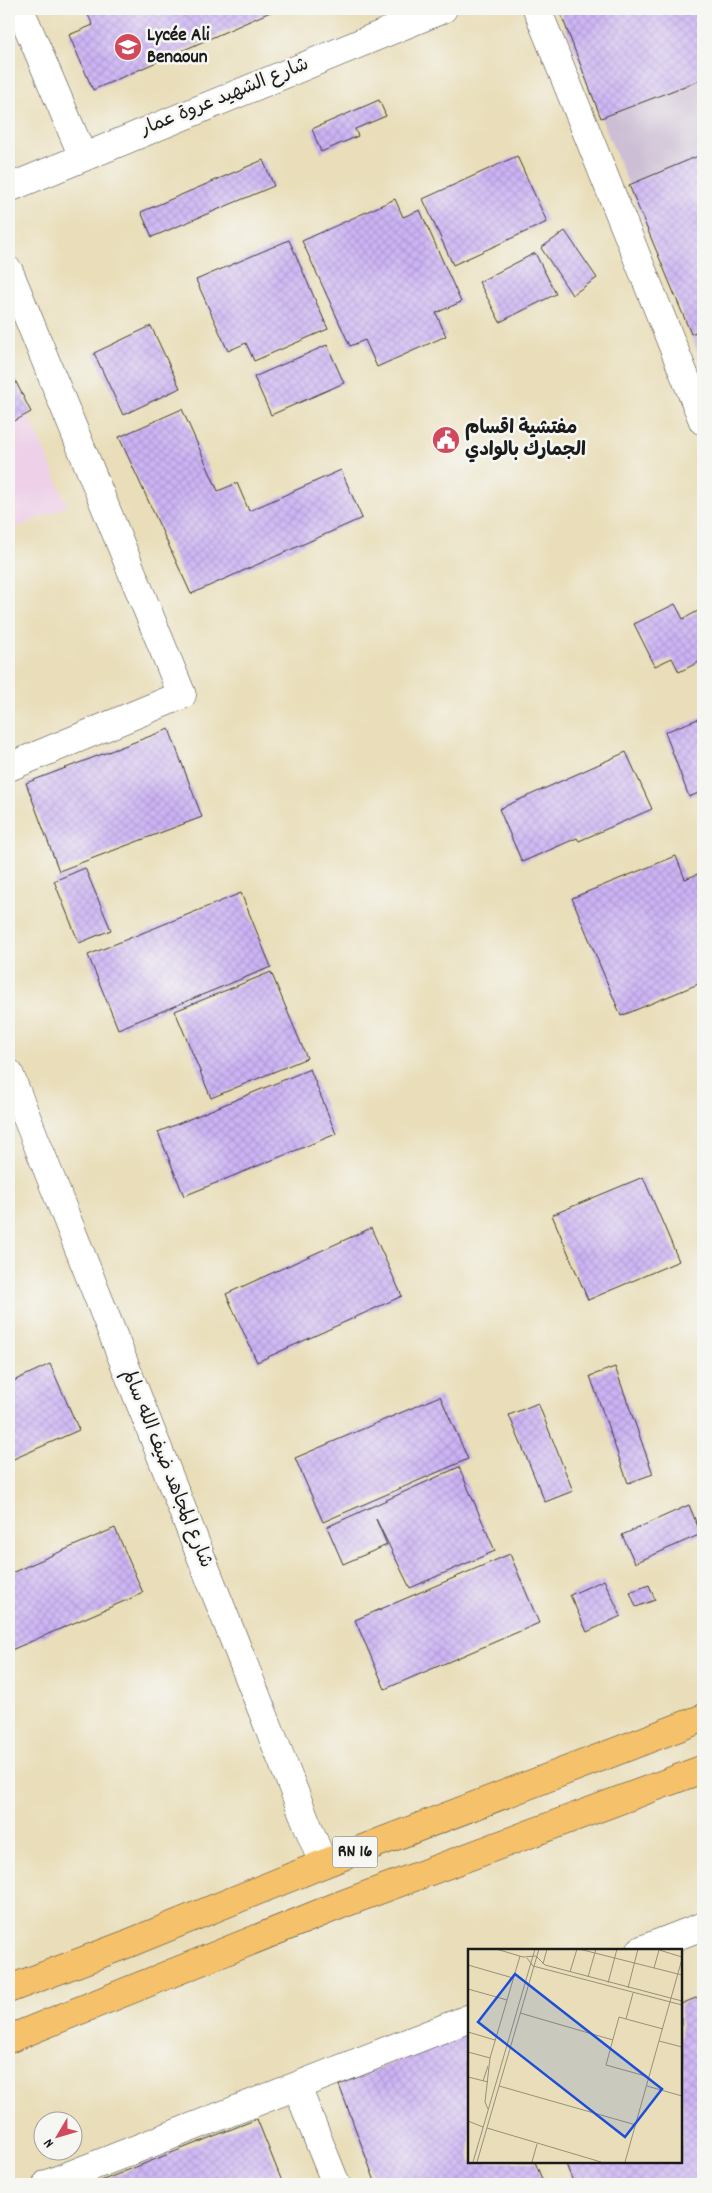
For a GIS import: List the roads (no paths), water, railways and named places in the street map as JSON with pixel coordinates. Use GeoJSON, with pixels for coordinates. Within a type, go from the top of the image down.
{"type":"FeatureCollection","features":[{"type":"Feature","properties":{"kind":"main road","name":"RN 16"},"geometry":{"type":"LineString","coordinates":[[9,1989],[127,1944],[323,1864],[703,1718]]}},
{"type":"Feature","properties":{"kind":"main road","name":"RN 16"},"geometry":{"type":"LineString","coordinates":[[9,2039],[340,1905],[703,1769]]}},
{"type":"Feature","properties":{"kind":"street"},"geometry":{"type":"LineString","coordinates":[[20,9],[83,156]]}},
{"type":"Feature","properties":{"kind":"street","name":"شارع الشهيد عروة عمار"},"geometry":{"type":"LineString","coordinates":[[9,188],[442,9]]}},
{"type":"Feature","properties":{"kind":"street"},"geometry":{"type":"LineString","coordinates":[[537,9],[703,421]]}},
{"type":"Feature","properties":{"kind":"street"},"geometry":{"type":"LineString","coordinates":[[9,270],[182,695],[9,767]]}},
{"type":"Feature","properties":{"kind":"street","name":"شارع المجاهد ضيف الله سالم"},"geometry":{"type":"LineString","coordinates":[[9,1073],[323,1864]]}},
{"type":"Feature","properties":{"kind":"street"},"geometry":{"type":"LineString","coordinates":[[644,1949],[703,1926]]}},
{"type":"Feature","properties":{"kind":"street"},"geometry":{"type":"LineString","coordinates":[[50,2184],[468,2019]]}},
{"type":"Feature","properties":{"kind":"street"},"geometry":{"type":"LineString","coordinates":[[297,2087],[336,2184]]}},
{"type":"Feature","properties":{"kind":"place","name":"Lycée Ali Benaoun"},"geometry":{"type":"Point","coordinates":[128,47]}},
{"type":"Feature","properties":{"kind":"place","name":"مفتشية اقسام الجمارك بالوادي"},"geometry":{"type":"Point","coordinates":[446,440]}}]}
